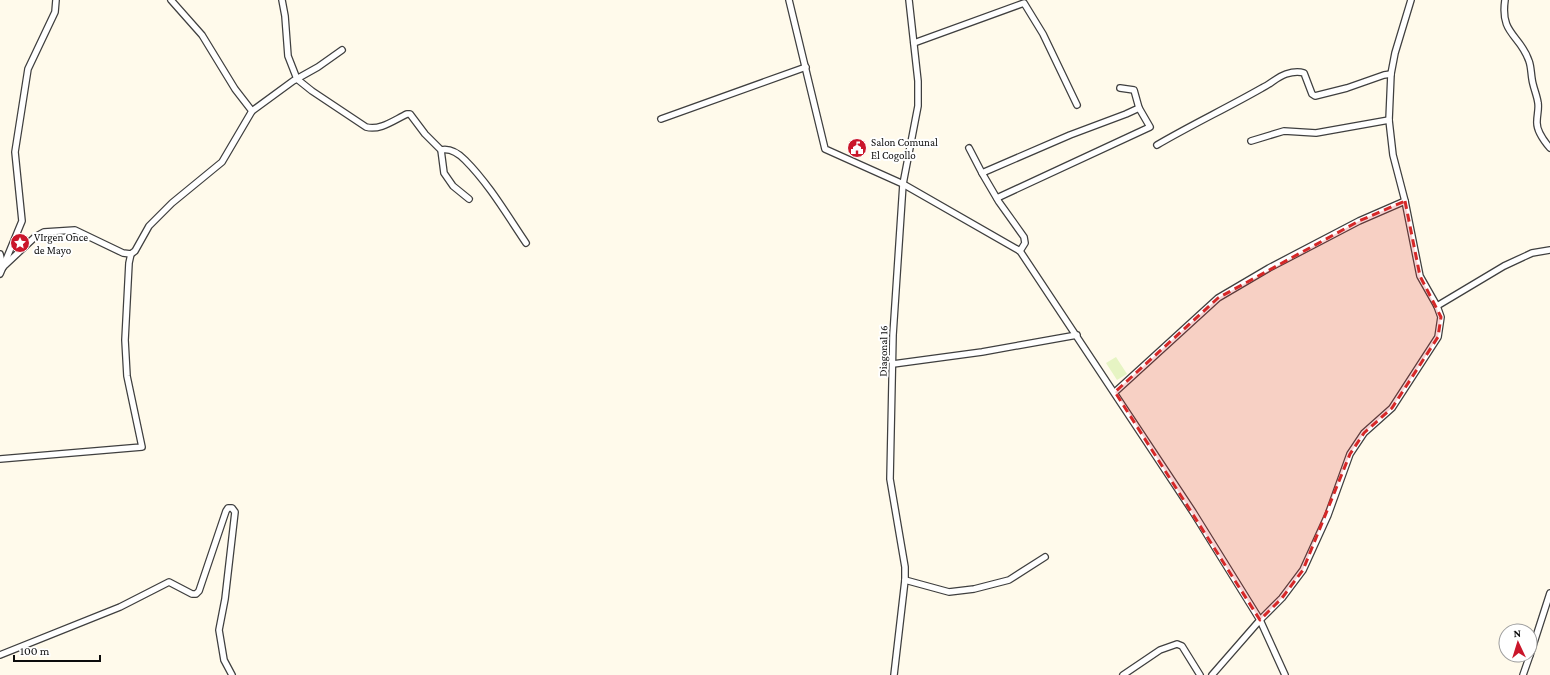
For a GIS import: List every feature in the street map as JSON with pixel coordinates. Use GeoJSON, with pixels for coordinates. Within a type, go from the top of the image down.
{"type":"FeatureCollection","features":[{"type":"Feature","properties":{"kind":"street"},"geometry":{"type":"LineString","coordinates":[[0,274],[22,221],[15,152],[28,69],[55,12],[56,0]]}},
{"type":"Feature","properties":{"kind":"street"},"geometry":{"type":"LineString","coordinates":[[171,0],[202,35],[235,89],[252,111]]}},
{"type":"Feature","properties":{"kind":"street"},"geometry":{"type":"LineString","coordinates":[[282,0],[285,16],[288,56],[297,79],[312,91],[366,127],[372,129],[379,128],[406,114],[410,114],[425,134],[441,150],[444,173],[453,186],[469,199]]}},
{"type":"Feature","properties":{"kind":"street"},"geometry":{"type":"LineString","coordinates":[[790,0],[825,149],[903,184],[1020,250],[1193,512],[1260,620],[1285,675]]}},
{"type":"Feature","properties":{"kind":"street","name":"Diagonal 16"},"geometry":{"type":"LineString","coordinates":[[894,675],[905,580],[905,567],[890,479],[893,335],[903,184],[918,106],[918,81],[909,0]]}},
{"type":"Feature","properties":{"kind":"street"},"geometry":{"type":"LineString","coordinates":[[1212,675],[1260,620],[1282,598],[1303,570],[1328,515],[1350,454],[1364,433],[1392,408],[1438,337],[1441,317],[1437,306],[1420,276],[1405,201],[1393,155],[1389,120],[1391,74],[1395,53],[1411,0]]}},
{"type":"Feature","properties":{"kind":"street"},"geometry":{"type":"LineString","coordinates":[[1506,0],[1504,15],[1506,24],[1516,41],[1525,51],[1530,62],[1532,79],[1538,104],[1537,126],[1545,143],[1550,148]]}},
{"type":"Feature","properties":{"kind":"street"},"geometry":{"type":"LineString","coordinates":[[914,43],[1024,3],[1043,34],[1076,104]]}},
{"type":"Feature","properties":{"kind":"street"},"geometry":{"type":"LineString","coordinates":[[0,459],[142,446],[127,376],[125,347],[126,300],[131,254],[135,251],[149,226],[172,203],[222,162],[252,111],[297,79],[318,67],[342,50]]}},
{"type":"Feature","properties":{"kind":"street"},"geometry":{"type":"LineString","coordinates":[[661,119],[806,67]]}},
{"type":"Feature","properties":{"kind":"street"},"geometry":{"type":"LineString","coordinates":[[1157,145],[1188,126],[1264,88],[1285,74],[1298,72],[1304,73],[1314,96],[1329,93],[1391,74]]}},
{"type":"Feature","properties":{"kind":"street"},"geometry":{"type":"LineString","coordinates":[[997,198],[1150,127],[1139,108],[1134,90],[1120,88]]}},
{"type":"Feature","properties":{"kind":"street"},"geometry":{"type":"LineString","coordinates":[[982,172],[1139,108]]}},
{"type":"Feature","properties":{"kind":"street"},"geometry":{"type":"LineString","coordinates":[[1251,141],[1284,131],[1316,133],[1389,120]]}},
{"type":"Feature","properties":{"kind":"street"},"geometry":{"type":"LineString","coordinates":[[969,148],[997,198],[1024,237],[1025,243],[1020,250]]}},
{"type":"Feature","properties":{"kind":"street"},"geometry":{"type":"LineString","coordinates":[[441,150],[449,149],[465,160],[476,172],[526,243]]}},
{"type":"Feature","properties":{"kind":"street"},"geometry":{"type":"LineString","coordinates":[[1115,392],[1218,298],[1269,268],[1359,221],[1405,201]]}},
{"type":"Feature","properties":{"kind":"street"},"geometry":{"type":"LineString","coordinates":[[3,267],[35,237],[44,232],[53,230],[75,230],[123,253],[131,254]]}},
{"type":"Feature","properties":{"kind":"street"},"geometry":{"type":"LineString","coordinates":[[1437,306],[1504,266],[1532,253],[1550,250]]}},
{"type":"Feature","properties":{"kind":"street"},"geometry":{"type":"LineString","coordinates":[[0,254],[3,267]]}},
{"type":"Feature","properties":{"kind":"street"},"geometry":{"type":"LineString","coordinates":[[893,364],[982,352],[1077,335]]}},
{"type":"Feature","properties":{"kind":"street"},"geometry":{"type":"LineString","coordinates":[[0,655],[120,607],[169,582],[192,594],[196,594],[199,591],[226,510],[228,508],[232,508],[234,512],[233,527],[225,598],[219,630],[224,660],[232,675]]}},
{"type":"Feature","properties":{"kind":"street"},"geometry":{"type":"LineString","coordinates":[[905,580],[949,592],[974,590],[1010,580],[1046,557]]}},
{"type":"Feature","properties":{"kind":"street"},"geometry":{"type":"LineString","coordinates":[[1538,630],[1550,593]]}},
{"type":"Feature","properties":{"kind":"street"},"geometry":{"type":"LineString","coordinates":[[1123,675],[1160,650],[1177,644],[1182,646],[1200,675]]}},
{"type":"Feature","properties":{"kind":"street"},"geometry":{"type":"LineString","coordinates":[[1523,675],[1527,663]]}},
{"type":"Feature","properties":{"kind":"highlighted area"},"geometry":{"type":"Polygon","coordinates":[[[1405,201],[1420,276],[1441,317],[1438,337],[1392,408],[1364,433],[1350,454],[1303,570],[1282,598],[1260,620],[1115,392],[1218,298],[1359,221],[1405,201]]]}},
{"type":"Feature","properties":{"kind":"green space"},"geometry":{"type":"Polygon","coordinates":[[[1116,357],[1127,374],[1117,380],[1106,363],[1116,357]]]}},
{"type":"Feature","properties":{"kind":"place","name":"Salon Comunal El Cogollo"},"geometry":{"type":"Point","coordinates":[857,148]}},
{"type":"Feature","properties":{"kind":"place","name":"VIrgen Once de Mayo"},"geometry":{"type":"Point","coordinates":[20,243]}}]}
